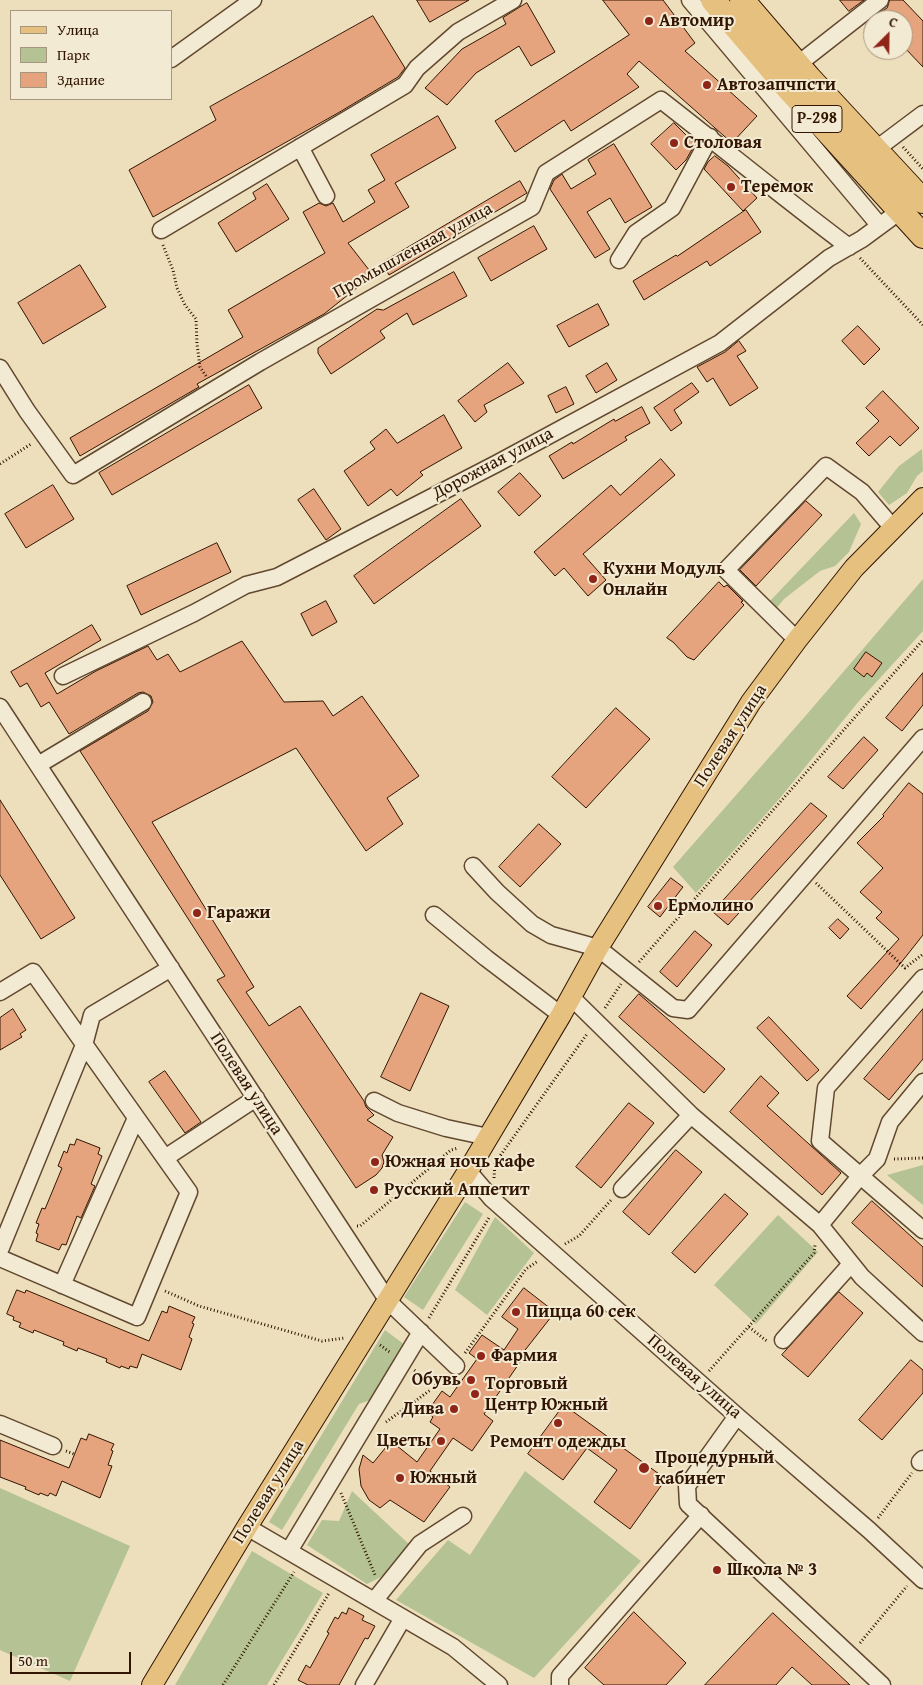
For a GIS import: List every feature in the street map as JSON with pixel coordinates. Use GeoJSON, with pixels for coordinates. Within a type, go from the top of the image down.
{"type":"FeatureCollection","features":[{"type":"Feature","properties":{"kind":"highway","name":"Р-298"},"geometry":{"type":"LineString","coordinates":[[713,0],[788,88],[923,236]]}},
{"type":"Feature","properties":{"kind":"highway","name":"Р-298"},"geometry":{"type":"LineString","coordinates":[[742,0],[797,65],[884,143],[923,201]]}},
{"type":"Feature","properties":{"kind":"main road","name":"Полевая улица"},"geometry":{"type":"LineString","coordinates":[[152,1685],[247,1527],[488,1138],[561,1015],[598,948],[751,702],[854,568],[923,498]]}},
{"type":"Feature","properties":{"kind":"street"},"geometry":{"type":"LineString","coordinates":[[172,58],[253,0]]}},
{"type":"Feature","properties":{"kind":"street"},"geometry":{"type":"LineString","coordinates":[[161,230],[405,85],[418,68],[458,32],[513,0]]}},
{"type":"Feature","properties":{"kind":"street"},"geometry":{"type":"LineString","coordinates":[[690,0],[880,226]]}},
{"type":"Feature","properties":{"kind":"street"},"geometry":{"type":"LineString","coordinates":[[797,65],[880,0]]}},
{"type":"Feature","properties":{"kind":"street","name":"Промышленная улица"},"geometry":{"type":"LineString","coordinates":[[0,368],[73,476],[260,362],[532,207],[546,173],[661,100],[710,137],[786,200],[849,247]]}},
{"type":"Feature","properties":{"kind":"street"},"geometry":{"type":"LineString","coordinates":[[884,143],[923,114]]}},
{"type":"Feature","properties":{"kind":"street"},"geometry":{"type":"LineString","coordinates":[[619,260],[636,233],[672,208],[710,137]]}},
{"type":"Feature","properties":{"kind":"street"},"geometry":{"type":"LineString","coordinates":[[300,148],[326,196]]}},
{"type":"Feature","properties":{"kind":"street","name":"Дорожная улица"},"geometry":{"type":"LineString","coordinates":[[63,676],[186,617],[246,585],[285,573],[496,464],[712,347],[828,258],[849,247],[900,211]]}},
{"type":"Feature","properties":{"kind":"street"},"geometry":{"type":"LineString","coordinates":[[797,640],[726,570],[826,466],[862,492],[893,528]]}},
{"type":"Feature","properties":{"kind":"street"},"geometry":{"type":"LineString","coordinates":[[0,707],[38,765],[143,702]]}},
{"type":"Feature","properties":{"kind":"street"},"geometry":{"type":"LineString","coordinates":[[473,866],[497,892],[532,924],[551,934],[598,948],[673,1008],[688,1010],[923,738]]}},
{"type":"Feature","properties":{"kind":"street","name":"Полевая улица"},"geometry":{"type":"LineString","coordinates":[[38,765],[388,1300]]}},
{"type":"Feature","properties":{"kind":"street"},"geometry":{"type":"LineString","coordinates":[[434,915],[486,958],[561,1015]]}},
{"type":"Feature","properties":{"kind":"street"},"geometry":{"type":"LineString","coordinates":[[0,1250],[84,1045],[92,1015],[171,968]]}},
{"type":"Feature","properties":{"kind":"street"},"geometry":{"type":"LineString","coordinates":[[0,992],[33,972],[189,1192],[137,1317],[0,1258]]}},
{"type":"Feature","properties":{"kind":"street"},"geometry":{"type":"LineString","coordinates":[[923,978],[826,1088],[820,1140],[923,1230]]}},
{"type":"Feature","properties":{"kind":"street"},"geometry":{"type":"LineString","coordinates":[[571,997],[691,1115],[820,1225],[862,1278],[923,1333]]}},
{"type":"Feature","properties":{"kind":"street"},"geometry":{"type":"LineString","coordinates":[[820,1225],[861,1175],[877,1159],[890,1122],[923,1082]]}},
{"type":"Feature","properties":{"kind":"street"},"geometry":{"type":"LineString","coordinates":[[165,1158],[256,1098]]}},
{"type":"Feature","properties":{"kind":"street"},"geometry":{"type":"LineString","coordinates":[[374,1100],[398,1113],[446,1128],[488,1138]]}},
{"type":"Feature","properties":{"kind":"street"},"geometry":{"type":"LineString","coordinates":[[622,1189],[691,1115]]}},
{"type":"Feature","properties":{"kind":"street"},"geometry":{"type":"LineString","coordinates":[[62,1285],[136,1118]]}},
{"type":"Feature","properties":{"kind":"street","name":"Полевая улица"},"geometry":{"type":"LineString","coordinates":[[468,1171],[492,1199],[737,1416],[870,1530],[920,1577]]}},
{"type":"Feature","properties":{"kind":"street"},"geometry":{"type":"LineString","coordinates":[[782,1340],[851,1264]]}},
{"type":"Feature","properties":{"kind":"street"},"geometry":{"type":"LineString","coordinates":[[388,1300],[456,1366]]}},
{"type":"Feature","properties":{"kind":"street"},"geometry":{"type":"LineString","coordinates":[[296,1555],[421,1332]]}},
{"type":"Feature","properties":{"kind":"street"},"geometry":{"type":"LineString","coordinates":[[737,1416],[687,1486],[688,1504],[882,1685]]}},
{"type":"Feature","properties":{"kind":"street"},"geometry":{"type":"LineString","coordinates":[[0,1424],[53,1446]]}},
{"type":"Feature","properties":{"kind":"street"},"geometry":{"type":"LineString","coordinates":[[560,1685],[560,1676],[700,1514]]}},
{"type":"Feature","properties":{"kind":"street"},"geometry":{"type":"LineString","coordinates":[[374,1601],[420,1544],[463,1516]]}},
{"type":"Feature","properties":{"kind":"street"},"geometry":{"type":"LineString","coordinates":[[247,1527],[453,1647],[499,1685]]}},
{"type":"Feature","properties":{"kind":"street"},"geometry":{"type":"LineString","coordinates":[[364,1685],[403,1618]]}},
{"type":"Feature","properties":{"kind":"path"},"geometry":{"type":"LineString","coordinates":[[884,143],[923,169]]}},
{"type":"Feature","properties":{"kind":"path"},"geometry":{"type":"LineString","coordinates":[[161,230],[163,247],[173,270],[177,288],[185,305],[196,319],[200,367],[214,390]]}},
{"type":"Feature","properties":{"kind":"path"},"geometry":{"type":"LineString","coordinates":[[849,247],[923,325]]}},
{"type":"Feature","properties":{"kind":"path"},"geometry":{"type":"LineString","coordinates":[[0,464],[44,435]]}},
{"type":"Feature","properties":{"kind":"path"},"geometry":{"type":"LineString","coordinates":[[806,874],[905,968],[923,954]]}},
{"type":"Feature","properties":{"kind":"path"},"geometry":{"type":"LineString","coordinates":[[339,1226],[360,1226],[451,1150],[460,1147]]}},
{"type":"Feature","properties":{"kind":"path"},"geometry":{"type":"LineString","coordinates":[[877,1159],[923,1158]]}},
{"type":"Feature","properties":{"kind":"path"},"geometry":{"type":"LineString","coordinates":[[456,1366],[526,1269],[579,1236],[622,1189]]}},
{"type":"Feature","properties":{"kind":"path"},"geometry":{"type":"LineString","coordinates":[[699,1382],[814,1253],[820,1225]]}},
{"type":"Feature","properties":{"kind":"path"},"geometry":{"type":"LineString","coordinates":[[870,1530],[921,1460]]}},
{"type":"Feature","properties":{"kind":"path"},"geometry":{"type":"LineString","coordinates":[[224,1685],[296,1555]]}},
{"type":"Feature","properties":{"kind":"path"},"geometry":{"type":"LineString","coordinates":[[850,1655],[920,1577]]}},
{"type":"Feature","properties":{"kind":"path"},"geometry":{"type":"LineString","coordinates":[[274,1685],[337,1579]]}},
{"type":"Feature","properties":{"kind":"green space"},"geometry":{"type":"Polygon","coordinates":[[[922,449],[923,471],[917,476],[907,493],[889,505],[878,492],[899,466],[922,449]]]}},
{"type":"Feature","properties":{"kind":"green space"},"geometry":{"type":"Polygon","coordinates":[[[854,513],[861,524],[849,552],[835,566],[820,571],[784,599],[771,615],[770,601],[854,513]]]}},
{"type":"Feature","properties":{"kind":"green space"},"geometry":{"type":"Polygon","coordinates":[[[923,579],[923,631],[859,701],[780,798],[696,893],[673,867],[923,579]]]}},
{"type":"Feature","properties":{"kind":"green space"},"geometry":{"type":"Polygon","coordinates":[[[923,1165],[923,1205],[887,1175],[923,1165]]]}},
{"type":"Feature","properties":{"kind":"green space"},"geometry":{"type":"Polygon","coordinates":[[[465,1202],[483,1214],[423,1310],[404,1297],[465,1202]]]}},
{"type":"Feature","properties":{"kind":"green space"},"geometry":{"type":"Polygon","coordinates":[[[778,1215],[818,1252],[756,1324],[714,1285],[778,1215]]]}},
{"type":"Feature","properties":{"kind":"green space"},"geometry":{"type":"Polygon","coordinates":[[[495,1217],[534,1253],[487,1315],[455,1290],[495,1217]]]}},
{"type":"Feature","properties":{"kind":"green space"},"geometry":{"type":"Polygon","coordinates":[[[385,1330],[405,1345],[373,1399],[359,1404],[282,1530],[269,1522],[385,1330]]]}},
{"type":"Feature","properties":{"kind":"green space"},"geometry":{"type":"Polygon","coordinates":[[[525,1471],[641,1561],[534,1678],[396,1600],[448,1540],[470,1555],[525,1471]]]}},
{"type":"Feature","properties":{"kind":"green space"},"geometry":{"type":"Polygon","coordinates":[[[0,1488],[130,1546],[70,1681],[0,1650],[0,1488]]]}},
{"type":"Feature","properties":{"kind":"green space"},"geometry":{"type":"Polygon","coordinates":[[[352,1491],[410,1545],[389,1573],[367,1584],[307,1545],[322,1520],[339,1521],[352,1491]]]}},
{"type":"Feature","properties":{"kind":"green space"},"geometry":{"type":"Polygon","coordinates":[[[252,1551],[323,1593],[267,1685],[175,1685],[252,1551]]]}},
{"type":"Feature","properties":{"kind":"building"},"geometry":{"type":"Polygon","coordinates":[[[417,0],[469,0],[430,22],[417,0]]]}},
{"type":"Feature","properties":{"kind":"building"},"geometry":{"type":"Polygon","coordinates":[[[603,0],[663,0],[695,43],[685,51],[757,116],[732,143],[639,61],[627,74],[639,87],[571,131],[564,120],[515,152],[495,121],[629,35],[603,0]]]}},
{"type":"Feature","properties":{"kind":"building"},"geometry":{"type":"Polygon","coordinates":[[[840,0],[864,0],[849,11],[840,0]]]}},
{"type":"Feature","properties":{"kind":"building"},"geometry":{"type":"Polygon","coordinates":[[[890,0],[903,0],[913,10],[884,10],[887,8],[890,0]]]}},
{"type":"Feature","properties":{"kind":"building"},"geometry":{"type":"Polygon","coordinates":[[[527,3],[555,52],[531,66],[519,46],[476,73],[447,105],[425,88],[462,49],[506,24],[503,18],[527,3]]]}},
{"type":"Feature","properties":{"kind":"building"},"geometry":{"type":"Polygon","coordinates":[[[913,10],[923,21],[923,67],[913,56],[913,10]]]}},
{"type":"Feature","properties":{"kind":"building"},"geometry":{"type":"Polygon","coordinates":[[[373,16],[405,68],[398,77],[153,217],[129,170],[216,120],[210,107],[373,16]]]}},
{"type":"Feature","properties":{"kind":"building"},"geometry":{"type":"Polygon","coordinates":[[[438,116],[456,148],[395,183],[409,207],[348,243],[373,275],[324,314],[197,384],[199,387],[80,456],[70,438],[243,337],[228,310],[325,253],[303,212],[319,203],[326,206],[333,203],[343,222],[375,202],[368,190],[385,180],[371,155],[438,116]]]}},
{"type":"Feature","properties":{"kind":"building"},"geometry":{"type":"Polygon","coordinates":[[[674,123],[695,144],[686,160],[676,170],[651,144],[674,123]]]}},
{"type":"Feature","properties":{"kind":"building"},"geometry":{"type":"Polygon","coordinates":[[[614,144],[652,207],[625,223],[610,198],[587,212],[610,249],[595,258],[550,189],[554,180],[562,174],[571,189],[596,174],[588,160],[614,144]]]}},
{"type":"Feature","properties":{"kind":"building"},"geometry":{"type":"Polygon","coordinates":[[[715,156],[728,166],[757,198],[743,211],[704,169],[715,156]]]}},
{"type":"Feature","properties":{"kind":"building"},"geometry":{"type":"Polygon","coordinates":[[[520,181],[527,193],[389,275],[382,263],[520,181]]]}},
{"type":"Feature","properties":{"kind":"building"},"geometry":{"type":"Polygon","coordinates":[[[267,184],[289,219],[236,252],[218,223],[256,199],[253,193],[267,184]]]}},
{"type":"Feature","properties":{"kind":"building"},"geometry":{"type":"Polygon","coordinates":[[[746,210],[761,232],[710,266],[707,261],[644,300],[633,281],[677,256],[746,210]]]}},
{"type":"Feature","properties":{"kind":"building"},"geometry":{"type":"Polygon","coordinates":[[[534,226],[547,249],[491,281],[478,258],[534,226]]]}},
{"type":"Feature","properties":{"kind":"building"},"geometry":{"type":"Polygon","coordinates":[[[80,265],[106,307],[43,344],[18,303],[80,265]]]}},
{"type":"Feature","properties":{"kind":"building"},"geometry":{"type":"Polygon","coordinates":[[[454,272],[467,296],[413,325],[407,313],[380,331],[385,338],[331,374],[318,353],[318,348],[377,309],[383,310],[454,272]]]}},
{"type":"Feature","properties":{"kind":"building"},"geometry":{"type":"Polygon","coordinates":[[[598,304],[609,325],[569,347],[557,326],[598,304]]]}},
{"type":"Feature","properties":{"kind":"building"},"geometry":{"type":"Polygon","coordinates":[[[858,326],[880,349],[864,365],[842,341],[858,326]]]}},
{"type":"Feature","properties":{"kind":"building"},"geometry":{"type":"Polygon","coordinates":[[[739,341],[746,351],[737,356],[758,388],[730,406],[713,378],[707,382],[697,367],[725,352],[739,341]]]}},
{"type":"Feature","properties":{"kind":"building"},"geometry":{"type":"Polygon","coordinates":[[[508,363],[524,383],[484,405],[487,412],[475,422],[458,401],[508,363]]]}},
{"type":"Feature","properties":{"kind":"building"},"geometry":{"type":"Polygon","coordinates":[[[607,363],[617,380],[596,393],[586,376],[607,363]]]}},
{"type":"Feature","properties":{"kind":"building"},"geometry":{"type":"Polygon","coordinates":[[[692,383],[699,392],[674,410],[682,423],[671,431],[654,408],[692,383]]]}},
{"type":"Feature","properties":{"kind":"building"},"geometry":{"type":"Polygon","coordinates":[[[249,385],[262,408],[112,495],[99,473],[249,385]]]}},
{"type":"Feature","properties":{"kind":"building"},"geometry":{"type":"Polygon","coordinates":[[[566,387],[574,404],[556,413],[548,396],[566,387]]]}},
{"type":"Feature","properties":{"kind":"building"},"geometry":{"type":"Polygon","coordinates":[[[883,391],[919,428],[900,446],[890,436],[869,456],[856,443],[879,421],[866,408],[883,391]]]}},
{"type":"Feature","properties":{"kind":"building"},"geometry":{"type":"Polygon","coordinates":[[[642,407],[650,423],[625,437],[627,440],[563,479],[549,456],[614,419],[615,421],[642,407]]]}},
{"type":"Feature","properties":{"kind":"building"},"geometry":{"type":"Polygon","coordinates":[[[444,415],[462,448],[420,472],[423,475],[397,496],[391,489],[368,506],[344,471],[375,449],[370,442],[386,429],[397,443],[444,415]]]}},
{"type":"Feature","properties":{"kind":"building"},"geometry":{"type":"Polygon","coordinates":[[[661,459],[675,475],[583,554],[606,580],[588,596],[564,568],[555,576],[534,552],[611,485],[620,495],[661,459]]]}},
{"type":"Feature","properties":{"kind":"building"},"geometry":{"type":"Polygon","coordinates":[[[520,473],[541,496],[519,516],[498,492],[520,473]]]}},
{"type":"Feature","properties":{"kind":"building"},"geometry":{"type":"Polygon","coordinates":[[[53,485],[74,519],[26,548],[5,514],[53,485]]]}},
{"type":"Feature","properties":{"kind":"building"},"geometry":{"type":"Polygon","coordinates":[[[314,489],[341,529],[326,540],[298,500],[314,489]]]}},
{"type":"Feature","properties":{"kind":"building"},"geometry":{"type":"Polygon","coordinates":[[[461,499],[481,526],[374,604],[354,576],[461,499]]]}},
{"type":"Feature","properties":{"kind":"building"},"geometry":{"type":"Polygon","coordinates":[[[806,501],[822,515],[756,586],[740,570],[806,501]]]}},
{"type":"Feature","properties":{"kind":"building"},"geometry":{"type":"Polygon","coordinates":[[[217,543],[231,572],[141,615],[127,586],[217,543]]]}},
{"type":"Feature","properties":{"kind":"building"},"geometry":{"type":"Polygon","coordinates":[[[719,582],[724,587],[727,585],[743,601],[741,602],[744,605],[694,660],[687,657],[667,638],[719,582]]]}},
{"type":"Feature","properties":{"kind":"building"},"geometry":{"type":"Polygon","coordinates":[[[326,601],[337,622],[312,636],[301,614],[326,601]]]}},
{"type":"Feature","properties":{"kind":"building","name":"Гаражи"},"geometry":{"type":"Polygon","coordinates":[[[92,625],[101,640],[45,673],[57,694],[96,671],[148,646],[157,660],[168,654],[180,672],[242,641],[284,702],[323,701],[333,716],[362,696],[419,776],[387,798],[403,824],[366,851],[296,748],[152,822],[254,987],[246,992],[269,1026],[300,1006],[364,1101],[366,1107],[374,1115],[367,1120],[393,1137],[382,1155],[384,1162],[382,1168],[376,1175],[356,1188],[217,980],[225,976],[80,751],[148,711],[153,702],[151,696],[143,692],[138,693],[69,734],[49,702],[41,707],[27,683],[20,687],[11,672],[92,625]]]}},
{"type":"Feature","properties":{"kind":"building"},"geometry":{"type":"Polygon","coordinates":[[[866,652],[882,663],[872,677],[867,673],[864,677],[854,669],[866,652]]]}},
{"type":"Feature","properties":{"kind":"building"},"geometry":{"type":"Polygon","coordinates":[[[923,673],[923,705],[902,731],[886,718],[923,673]]]}},
{"type":"Feature","properties":{"kind":"building"},"geometry":{"type":"Polygon","coordinates":[[[616,708],[650,739],[586,808],[552,777],[616,708]]]}},
{"type":"Feature","properties":{"kind":"building"},"geometry":{"type":"Polygon","coordinates":[[[864,737],[878,750],[843,789],[828,777],[864,737]]]}},
{"type":"Feature","properties":{"kind":"building"},"geometry":{"type":"Polygon","coordinates":[[[909,783],[923,794],[923,935],[861,1009],[847,996],[899,939],[876,918],[882,912],[860,892],[883,868],[857,843],[884,816],[909,783]]]}},
{"type":"Feature","properties":{"kind":"building"},"geometry":{"type":"Polygon","coordinates":[[[0,800],[75,918],[41,939],[0,875],[0,800]]]}},
{"type":"Feature","properties":{"kind":"building"},"geometry":{"type":"Polygon","coordinates":[[[811,803],[827,816],[728,925],[713,912],[811,803]]]}},
{"type":"Feature","properties":{"kind":"building"},"geometry":{"type":"Polygon","coordinates":[[[539,824],[561,844],[520,887],[499,867],[539,824]]]}},
{"type":"Feature","properties":{"kind":"building"},"geometry":{"type":"Polygon","coordinates":[[[671,878],[683,887],[660,917],[648,907],[671,878]]]}},
{"type":"Feature","properties":{"kind":"building"},"geometry":{"type":"Polygon","coordinates":[[[838,919],[849,929],[840,939],[829,928],[838,919]]]}},
{"type":"Feature","properties":{"kind":"building"},"geometry":{"type":"Polygon","coordinates":[[[695,931],[712,945],[677,987],[660,972],[695,931]]]}},
{"type":"Feature","properties":{"kind":"building"},"geometry":{"type":"Polygon","coordinates":[[[421,993],[449,1006],[410,1091],[381,1077],[421,993]]]}},
{"type":"Feature","properties":{"kind":"building"},"geometry":{"type":"Polygon","coordinates":[[[639,994],[725,1069],[704,1093],[619,1017],[639,994]]]}},
{"type":"Feature","properties":{"kind":"building"},"geometry":{"type":"Polygon","coordinates":[[[13,1009],[26,1030],[20,1034],[22,1037],[0,1050],[0,1018],[13,1009]]]}},
{"type":"Feature","properties":{"kind":"building"},"geometry":{"type":"Polygon","coordinates":[[[923,1009],[923,1059],[889,1100],[864,1079],[923,1009]]]}},
{"type":"Feature","properties":{"kind":"building"},"geometry":{"type":"Polygon","coordinates":[[[769,1017],[819,1070],[807,1081],[757,1028],[769,1017]]]}},
{"type":"Feature","properties":{"kind":"building"},"geometry":{"type":"Polygon","coordinates":[[[165,1071],[201,1122],[185,1133],[149,1082],[165,1071]]]}},
{"type":"Feature","properties":{"kind":"building"},"geometry":{"type":"Polygon","coordinates":[[[761,1076],[779,1093],[767,1106],[841,1173],[822,1195],[730,1112],[761,1076]]]}},
{"type":"Feature","properties":{"kind":"building"},"geometry":{"type":"Polygon","coordinates":[[[629,1103],[654,1123],[601,1188],[576,1167],[629,1103]]]}},
{"type":"Feature","properties":{"kind":"building"},"geometry":{"type":"Polygon","coordinates":[[[77,1139],[100,1148],[98,1154],[102,1156],[91,1184],[95,1186],[81,1218],[77,1216],[66,1245],[62,1244],[59,1250],[36,1241],[39,1224],[36,1223],[42,1208],[45,1209],[62,1168],[58,1166],[64,1151],[67,1153],[70,1144],[74,1145],[77,1139]]]}},
{"type":"Feature","properties":{"kind":"building"},"geometry":{"type":"Polygon","coordinates":[[[676,1150],[702,1172],[649,1235],[623,1212],[676,1150]]]}},
{"type":"Feature","properties":{"kind":"building"},"geometry":{"type":"Polygon","coordinates":[[[725,1194],[748,1214],[695,1273],[672,1253],[725,1194]]]}},
{"type":"Feature","properties":{"kind":"building"},"geometry":{"type":"Polygon","coordinates":[[[872,1201],[923,1247],[923,1287],[852,1223],[872,1201]]]}},
{"type":"Feature","properties":{"kind":"building"},"geometry":{"type":"Polygon","coordinates":[[[524,1288],[555,1312],[522,1354],[525,1355],[484,1414],[493,1421],[472,1451],[453,1438],[430,1471],[450,1487],[424,1522],[390,1500],[380,1508],[369,1500],[361,1486],[359,1469],[363,1455],[373,1463],[391,1441],[417,1462],[440,1429],[430,1422],[433,1417],[427,1412],[442,1391],[450,1397],[477,1359],[469,1353],[482,1335],[504,1350],[518,1329],[502,1317],[524,1288]]]}},
{"type":"Feature","properties":{"kind":"building"},"geometry":{"type":"Polygon","coordinates":[[[17,1290],[25,1293],[26,1290],[149,1341],[162,1311],[167,1313],[169,1306],[195,1317],[189,1337],[192,1339],[181,1370],[142,1354],[137,1368],[130,1366],[129,1369],[121,1366],[120,1368],[106,1362],[107,1359],[78,1348],[77,1351],[63,1345],[64,1342],[34,1330],[33,1333],[19,1327],[21,1323],[13,1320],[14,1317],[7,1314],[17,1290]]]}},
{"type":"Feature","properties":{"kind":"building"},"geometry":{"type":"Polygon","coordinates":[[[839,1292],[863,1313],[808,1377],[782,1355],[839,1292]]]}},
{"type":"Feature","properties":{"kind":"building"},"geometry":{"type":"Polygon","coordinates":[[[911,1360],[923,1370],[923,1393],[882,1440],[859,1420],[911,1360]]]}},
{"type":"Feature","properties":{"kind":"building"},"geometry":{"type":"Polygon","coordinates":[[[564,1405],[666,1479],[630,1529],[594,1502],[617,1470],[587,1448],[563,1480],[528,1454],[564,1405]]]}},
{"type":"Feature","properties":{"kind":"building"},"geometry":{"type":"Polygon","coordinates":[[[89,1434],[114,1444],[108,1465],[112,1466],[100,1498],[62,1481],[56,1496],[50,1493],[48,1496],[40,1493],[39,1495],[25,1489],[26,1487],[0,1477],[0,1440],[69,1468],[81,1438],[86,1440],[89,1434]]]}},
{"type":"Feature","properties":{"kind":"building"},"geometry":{"type":"Polygon","coordinates":[[[349,1608],[364,1616],[362,1620],[375,1626],[368,1639],[365,1638],[339,1685],[308,1685],[298,1680],[306,1665],[310,1668],[329,1633],[327,1632],[335,1617],[338,1619],[342,1612],[346,1614],[349,1608]]]}},
{"type":"Feature","properties":{"kind":"building"},"geometry":{"type":"Polygon","coordinates":[[[634,1612],[686,1663],[666,1685],[604,1685],[585,1668],[634,1612]]]}},
{"type":"Feature","properties":{"kind":"building"},"geometry":{"type":"Polygon","coordinates":[[[773,1613],[850,1685],[812,1685],[792,1667],[776,1685],[705,1685],[773,1613]]]}},
{"type":"Feature","properties":{"kind":"place","name":"Автомир"},"geometry":{"type":"Point","coordinates":[649,21]}},
{"type":"Feature","properties":{"kind":"place","name":"Автозапчпсти"},"geometry":{"type":"Point","coordinates":[707,85]}},
{"type":"Feature","properties":{"kind":"place","name":"Столовая"},"geometry":{"type":"Point","coordinates":[674,143]}},
{"type":"Feature","properties":{"kind":"place","name":"Теремок"},"geometry":{"type":"Point","coordinates":[731,187]}},
{"type":"Feature","properties":{"kind":"place","name":"Кухни Модуль Онлайн"},"geometry":{"type":"Point","coordinates":[593,579]}},
{"type":"Feature","properties":{"kind":"place","name":"Ермолино"},"geometry":{"type":"Point","coordinates":[658,906]}},
{"type":"Feature","properties":{"kind":"place","name":"Гаражи"},"geometry":{"type":"Point","coordinates":[197,913]}},
{"type":"Feature","properties":{"kind":"place","name":"Южная ночь кафе"},"geometry":{"type":"Point","coordinates":[375,1162]}},
{"type":"Feature","properties":{"kind":"place","name":"Русский Аппетит"},"geometry":{"type":"Point","coordinates":[374,1190]}},
{"type":"Feature","properties":{"kind":"place","name":"Пицца 60 сек"},"geometry":{"type":"Point","coordinates":[516,1312]}},
{"type":"Feature","properties":{"kind":"place","name":"Фармия"},"geometry":{"type":"Point","coordinates":[481,1356]}},
{"type":"Feature","properties":{"kind":"place","name":"Обувь"},"geometry":{"type":"Point","coordinates":[471,1380]}},
{"type":"Feature","properties":{"kind":"place","name":"Торговый Центр Южный"},"geometry":{"type":"Point","coordinates":[475,1394]}},
{"type":"Feature","properties":{"kind":"place","name":"Дива"},"geometry":{"type":"Point","coordinates":[454,1409]}},
{"type":"Feature","properties":{"kind":"place","name":"Ремонт одежды"},"geometry":{"type":"Point","coordinates":[558,1423]}},
{"type":"Feature","properties":{"kind":"place","name":"Цветы"},"geometry":{"type":"Point","coordinates":[441,1441]}},
{"type":"Feature","properties":{"kind":"place","name":"Процедурный кабинет"},"geometry":{"type":"Point","coordinates":[644,1468]}},
{"type":"Feature","properties":{"kind":"place","name":"Южный"},"geometry":{"type":"Point","coordinates":[400,1478]}},
{"type":"Feature","properties":{"kind":"place","name":"Школа № 3"},"geometry":{"type":"Point","coordinates":[717,1570]}}]}
